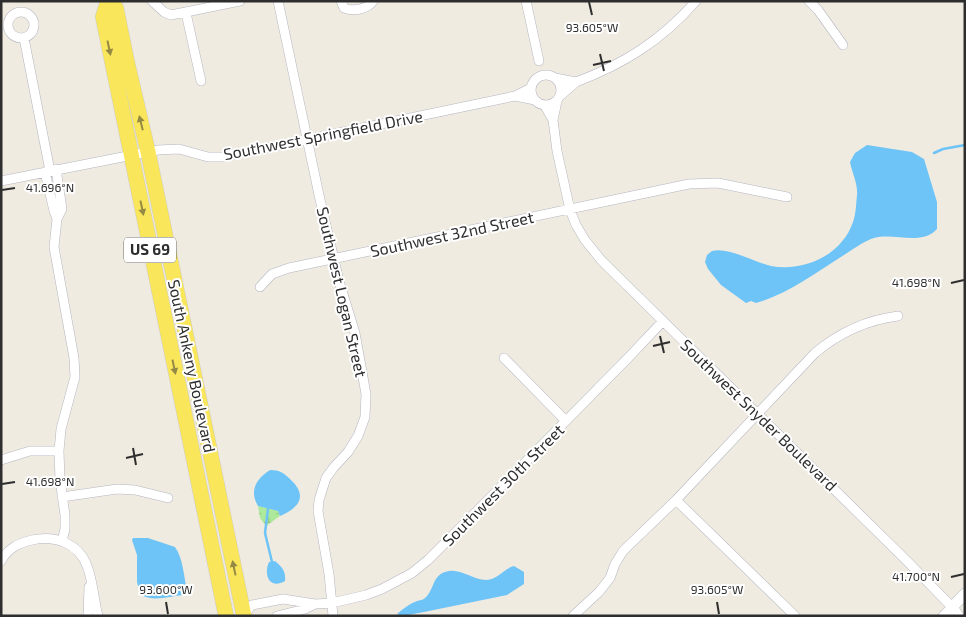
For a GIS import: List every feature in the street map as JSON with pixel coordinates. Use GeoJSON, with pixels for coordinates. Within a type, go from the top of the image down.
{"type":"FeatureCollection","features":[{"type":"Feature","properties":{"kind":"main road","name":"South Ankeny Boulevard"},"geometry":{"type":"LineString","coordinates":[[226,616],[103,17],[109,1],[116,8],[126,62],[148,152],[244,616]]}},
{"type":"Feature","properties":{"kind":"street"},"geometry":{"type":"LineString","coordinates":[[152,1],[164,12],[171,14],[186,13],[240,1]]}},
{"type":"Feature","properties":{"kind":"street","name":"Southwest Logan Street"},"geometry":{"type":"LineString","coordinates":[[278,1],[334,258],[355,333],[366,394],[365,417],[358,436],[348,452],[326,478],[319,500],[318,511],[329,574],[333,616]]}},
{"type":"Feature","properties":{"kind":"street"},"geometry":{"type":"LineString","coordinates":[[341,1],[344,8],[352,10],[368,6],[373,1]]}},
{"type":"Feature","properties":{"kind":"street"},"geometry":{"type":"LineString","coordinates":[[526,1],[540,61],[538,76]]}},
{"type":"Feature","properties":{"kind":"street"},"geometry":{"type":"LineString","coordinates":[[515,96],[535,100],[545,106],[553,104],[576,82],[632,57],[654,42],[696,1]]}},
{"type":"Feature","properties":{"kind":"street"},"geometry":{"type":"LineString","coordinates":[[809,1],[818,10],[843,45]]}},
{"type":"Feature","properties":{"kind":"street"},"geometry":{"type":"LineString","coordinates":[[186,13],[201,81]]}},
{"type":"Feature","properties":{"kind":"street"},"geometry":{"type":"LineString","coordinates":[[24,38],[50,171],[62,203],[54,247],[74,358],[75,378],[61,429],[59,451],[65,529],[62,541]]}},
{"type":"Feature","properties":{"kind":"street"},"geometry":{"type":"LineString","coordinates":[[540,61],[561,86],[558,98]]}},
{"type":"Feature","properties":{"kind":"street"},"geometry":{"type":"LineString","coordinates":[[535,100],[531,94],[531,88],[533,81],[542,74],[576,82]]}},
{"type":"Feature","properties":{"kind":"street"},"geometry":{"type":"LineString","coordinates":[[515,96],[531,88]]}},
{"type":"Feature","properties":{"kind":"street","name":"Southwest Springfield Drive"},"geometry":{"type":"LineString","coordinates":[[1,181],[148,152],[179,149],[208,157],[223,157],[515,96]]}},
{"type":"Feature","properties":{"kind":"street","name":"Southwest Snyder Boulevard"},"geometry":{"type":"LineString","coordinates":[[558,98],[553,120],[557,151],[570,210],[576,225],[592,249],[907,560],[955,612]]}},
{"type":"Feature","properties":{"kind":"street","name":"Southwest Snyder Boulevard"},"geometry":{"type":"LineString","coordinates":[[545,106],[553,120]]}},
{"type":"Feature","properties":{"kind":"street","name":"Southwest 32nd Street"},"geometry":{"type":"LineString","coordinates":[[260,286],[272,274],[277,272],[334,258],[703,183],[718,183],[786,197]]}},
{"type":"Feature","properties":{"kind":"street"},"geometry":{"type":"LineString","coordinates":[[573,616],[599,592],[610,578],[615,564],[623,551],[676,500],[815,353],[830,340],[844,332],[869,322],[898,316]]}},
{"type":"Feature","properties":{"kind":"street","name":"Southwest 30th Street"},"geometry":{"type":"LineString","coordinates":[[244,616],[252,605],[283,599],[315,604],[332,603],[366,595],[382,589],[419,567],[566,421],[663,321]]}},
{"type":"Feature","properties":{"kind":"street"},"geometry":{"type":"LineString","coordinates":[[504,358],[566,421]]}},
{"type":"Feature","properties":{"kind":"street"},"geometry":{"type":"LineString","coordinates":[[1,460],[30,451],[59,451]]}},
{"type":"Feature","properties":{"kind":"street"},"geometry":{"type":"LineString","coordinates":[[62,497],[117,488],[168,498]]}},
{"type":"Feature","properties":{"kind":"street"},"geometry":{"type":"LineString","coordinates":[[676,500],[795,616]]}},
{"type":"Feature","properties":{"kind":"street"},"geometry":{"type":"LineString","coordinates":[[1,561],[6,552],[22,542],[45,538],[62,541],[72,546],[81,555],[87,566],[98,616]]}},
{"type":"Feature","properties":{"kind":"street"},"geometry":{"type":"LineString","coordinates":[[88,616],[90,580]]}},
{"type":"Feature","properties":{"kind":"street"},"geometry":{"type":"LineString","coordinates":[[943,616],[955,612],[965,594]]}},
{"type":"Feature","properties":{"kind":"street","name":"Southwest 30th Street"},"geometry":{"type":"LineString","coordinates":[[277,616],[315,604]]}},
{"type":"Feature","properties":{"kind":"green space"},"geometry":{"type":"Polygon","coordinates":[[[258,506],[278,511],[280,516],[266,526],[260,518],[258,506]]]}},
{"type":"Feature","properties":{"kind":"water"},"geometry":{"type":"Polygon","coordinates":[[[867,145],[912,152],[924,159],[937,202],[937,229],[923,237],[879,237],[871,239],[790,289],[756,303],[751,301],[746,303],[721,285],[708,269],[705,262],[707,255],[712,251],[726,251],[771,266],[784,267],[796,266],[820,259],[840,244],[848,234],[856,209],[857,186],[850,162],[855,153],[867,145]]]}},
{"type":"Feature","properties":{"kind":"water"},"geometry":{"type":"Polygon","coordinates":[[[270,470],[279,471],[284,474],[299,491],[299,501],[296,505],[280,516],[278,511],[258,506],[255,501],[255,486],[261,477],[270,470]]]}},
{"type":"Feature","properties":{"kind":"water"},"geometry":{"type":"Polygon","coordinates":[[[133,538],[148,538],[175,547],[180,557],[184,574],[187,591],[184,595],[156,599],[140,594],[137,582],[137,555],[133,538]]]}},
{"type":"Feature","properties":{"kind":"water"},"geometry":{"type":"Polygon","coordinates":[[[275,561],[282,567],[285,581],[275,584],[267,576],[267,567],[269,562],[275,561]]]}},
{"type":"Feature","properties":{"kind":"water"},"geometry":{"type":"Polygon","coordinates":[[[514,566],[524,572],[524,584],[507,595],[403,616],[397,614],[411,604],[425,598],[438,576],[445,572],[456,571],[476,578],[490,580],[514,566]]]}},
{"type":"Feature","properties":{"kind":"waterway"},"geometry":{"type":"LineString","coordinates":[[934,153],[943,149],[965,145]]}},
{"type":"Feature","properties":{"kind":"waterway"},"geometry":{"type":"LineString","coordinates":[[268,509],[265,533],[272,562]]}}]}
